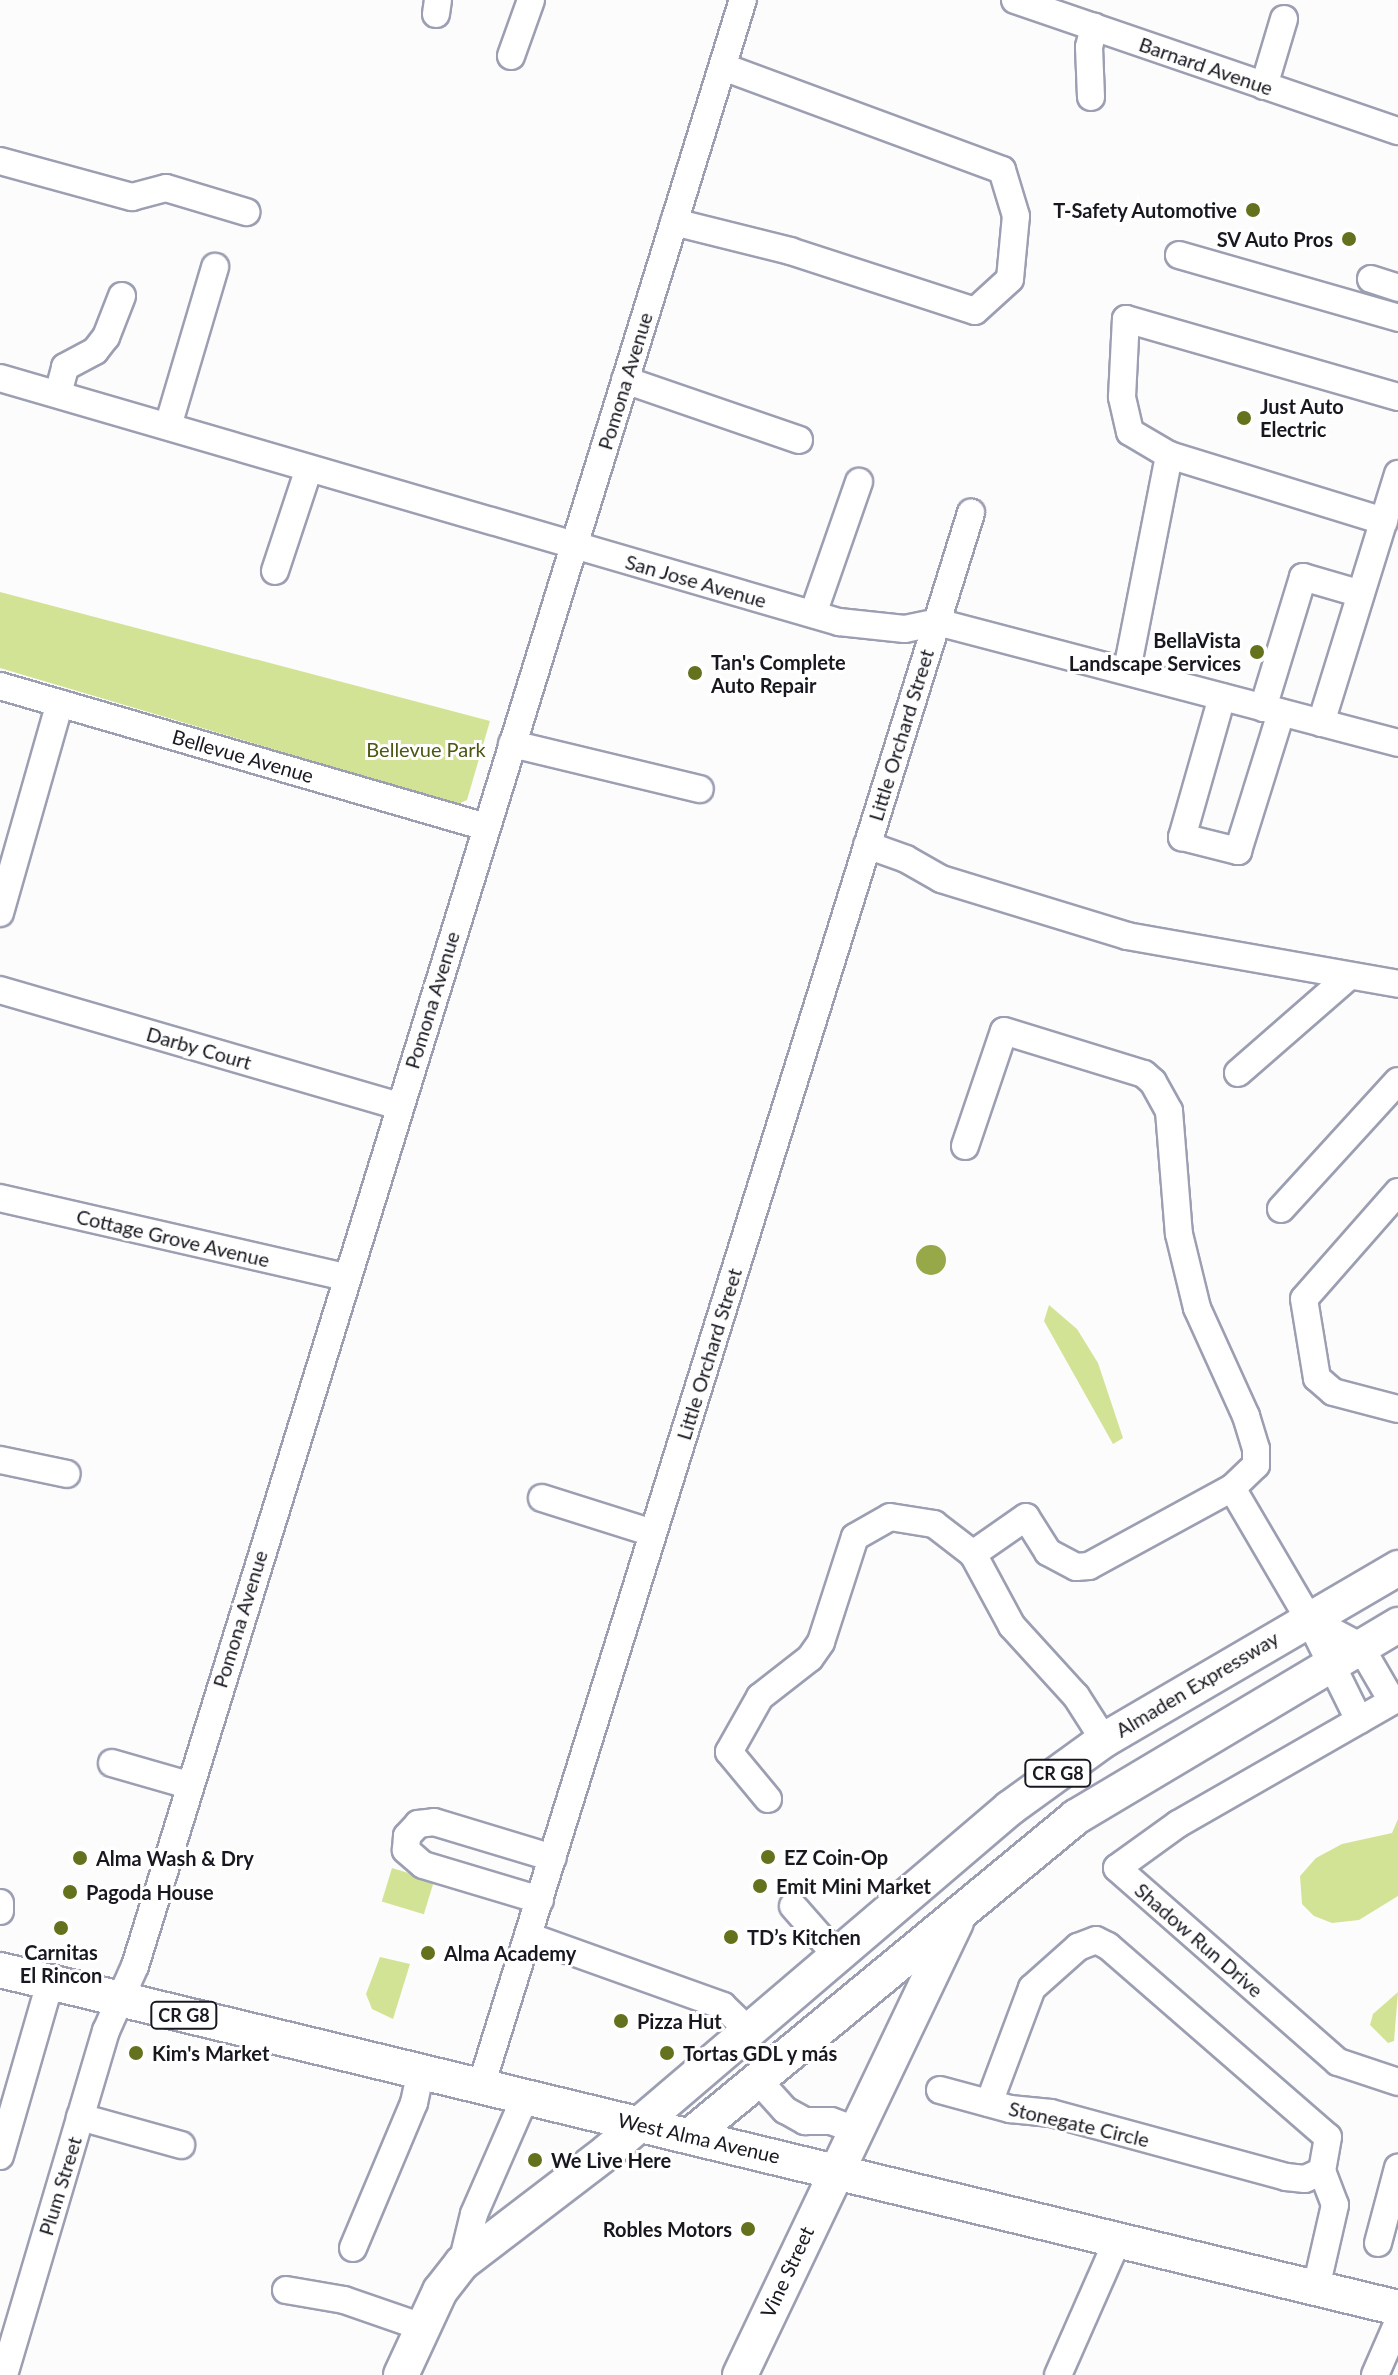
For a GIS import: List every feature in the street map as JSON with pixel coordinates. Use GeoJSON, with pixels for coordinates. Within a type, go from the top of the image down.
{"type":"FeatureCollection","features":[{"type":"Feature","properties":{"kind":"main road","name":"Almaden Expressway"},"geometry":{"type":"LineString","coordinates":[[401,2375],[440,2291],[462,2263],[639,2124],[1010,1808],[1104,1740],[1398,1568]]}},
{"type":"Feature","properties":{"kind":"main road","name":"CR G8"},"geometry":{"type":"LineString","coordinates":[[690,2136],[966,1904],[1076,1817],[1398,1625]]}},
{"type":"Feature","properties":{"kind":"main road","name":"Vine Street"},"geometry":{"type":"LineString","coordinates":[[740,2375],[966,1904]]}},
{"type":"Feature","properties":{"kind":"main road","name":"West Alma Avenue"},"geometry":{"type":"LineString","coordinates":[[0,1970],[1398,2308]]}},
{"type":"Feature","properties":{"kind":"street"},"geometry":{"type":"LineString","coordinates":[[511,56],[531,0]]}},
{"type":"Feature","properties":{"kind":"street","name":"Pomona Avenue"},"geometry":{"type":"LineString","coordinates":[[122,2000],[743,0]]}},
{"type":"Feature","properties":{"kind":"street","name":"Barnard Avenue"},"geometry":{"type":"LineString","coordinates":[[1015,0],[1398,131]]}},
{"type":"Feature","properties":{"kind":"street"},"geometry":{"type":"LineString","coordinates":[[1264,86],[1284,19]]}},
{"type":"Feature","properties":{"kind":"street"},"geometry":{"type":"LineString","coordinates":[[1091,97],[1089,47],[1094,27]]}},
{"type":"Feature","properties":{"kind":"street"},"geometry":{"type":"LineString","coordinates":[[674,222],[790,251],[975,311],[1010,279],[1016,216],[1002,170],[723,67]]}},
{"type":"Feature","properties":{"kind":"street"},"geometry":{"type":"LineString","coordinates":[[0,161],[132,197],[166,188],[246,212]]}},
{"type":"Feature","properties":{"kind":"street"},"geometry":{"type":"LineString","coordinates":[[1179,255],[1398,318]]}},
{"type":"Feature","properties":{"kind":"street"},"geometry":{"type":"LineString","coordinates":[[168,426],[215,267]]}},
{"type":"Feature","properties":{"kind":"street"},"geometry":{"type":"LineString","coordinates":[[1371,279],[1398,288]]}},
{"type":"Feature","properties":{"kind":"street"},"geometry":{"type":"LineString","coordinates":[[58,394],[65,367],[95,351],[106,337],[122,296]]}},
{"type":"Feature","properties":{"kind":"street"},"geometry":{"type":"LineString","coordinates":[[1386,539],[1169,455],[1130,432],[1122,397],[1126,319],[1398,397]]}},
{"type":"Feature","properties":{"kind":"street","name":"San Jose Avenue"},"geometry":{"type":"LineString","coordinates":[[0,378],[813,614],[873,628],[937,622],[1127,670],[1219,706],[1273,718],[1321,723],[1398,743]]}},
{"type":"Feature","properties":{"kind":"street"},"geometry":{"type":"LineString","coordinates":[[625,380],[799,440]]}},
{"type":"Feature","properties":{"kind":"street"},"geometry":{"type":"LineString","coordinates":[[1127,670],[1169,455]]}},
{"type":"Feature","properties":{"kind":"street"},"geometry":{"type":"LineString","coordinates":[[275,571],[309,468]]}},
{"type":"Feature","properties":{"kind":"street"},"geometry":{"type":"LineString","coordinates":[[1321,723],[1361,594],[1386,539],[1398,474]]}},
{"type":"Feature","properties":{"kind":"street"},"geometry":{"type":"LineString","coordinates":[[813,614],[859,482]]}},
{"type":"Feature","properties":{"kind":"street","name":"Little Orchard Street"},"geometry":{"type":"LineString","coordinates":[[481,2086],[971,513]]}},
{"type":"Feature","properties":{"kind":"street"},"geometry":{"type":"LineString","coordinates":[[1219,706],[1182,837],[1238,851],[1273,718],[1303,577],[1361,594]]}},
{"type":"Feature","properties":{"kind":"street","name":"Bellevue Avenue"},"geometry":{"type":"LineString","coordinates":[[0,686],[486,827]]}},
{"type":"Feature","properties":{"kind":"street"},"geometry":{"type":"LineString","coordinates":[[0,913],[60,703]]}},
{"type":"Feature","properties":{"kind":"street"},"geometry":{"type":"LineString","coordinates":[[512,744],[700,789]]}},
{"type":"Feature","properties":{"kind":"street"},"geometry":{"type":"LineString","coordinates":[[867,845],[906,859],[941,879],[1127,936],[1398,984]]}},
{"type":"Feature","properties":{"kind":"street"},"geometry":{"type":"LineString","coordinates":[[1238,1073],[1349,976]]}},
{"type":"Feature","properties":{"kind":"street","name":"Darby Court"},"geometry":{"type":"LineString","coordinates":[[0,990],[399,1106]]}},
{"type":"Feature","properties":{"kind":"street"},"geometry":{"type":"LineString","coordinates":[[965,1146],[1004,1031],[1144,1074],[1153,1082],[1169,1111],[1179,1234],[1197,1308],[1246,1416],[1256,1449],[1256,1465],[1232,1488],[1089,1566],[1076,1567],[1048,1552],[1026,1517],[973,1554]]}},
{"type":"Feature","properties":{"kind":"street"},"geometry":{"type":"LineString","coordinates":[[1281,1209],[1398,1081]]}},
{"type":"Feature","properties":{"kind":"street"},"geometry":{"type":"LineString","coordinates":[[1398,1192],[1304,1299],[1317,1378],[1333,1392],[1398,1409]]}},
{"type":"Feature","properties":{"kind":"street","name":"Cottage Grove Avenue"},"geometry":{"type":"LineString","coordinates":[[0,1198],[345,1277]]}},
{"type":"Feature","properties":{"kind":"street"},"geometry":{"type":"LineString","coordinates":[[0,1460],[67,1474]]}},
{"type":"Feature","properties":{"kind":"street"},"geometry":{"type":"LineString","coordinates":[[1232,1488],[1309,1619],[1327,1665],[1359,1720]]}},
{"type":"Feature","properties":{"kind":"street"},"geometry":{"type":"LineString","coordinates":[[542,1498],[653,1533]]}},
{"type":"Feature","properties":{"kind":"street"},"geometry":{"type":"LineString","coordinates":[[768,1799],[729,1752],[760,1697],[810,1658],[821,1642],[855,1537],[877,1521],[906,1517],[934,1524],[973,1554],[1012,1626],[1069,1688],[1104,1740]]}},
{"type":"Feature","properties":{"kind":"street"},"geometry":{"type":"LineString","coordinates":[[1309,1619],[1360,1646]]}},
{"type":"Feature","properties":{"kind":"street","name":"Shadow Run Drive"},"geometry":{"type":"LineString","coordinates":[[1360,1646],[1395,1699],[1178,1824],[1117,1868],[1338,2062],[1398,2082]]}},
{"type":"Feature","properties":{"kind":"street"},"geometry":{"type":"LineString","coordinates":[[112,1763],[188,1785]]}},
{"type":"Feature","properties":{"kind":"street"},"geometry":{"type":"LineString","coordinates":[[540,1900],[423,1865],[406,1850],[407,1836],[418,1824],[434,1822],[553,1858]]}},
{"type":"Feature","properties":{"kind":"street"},"geometry":{"type":"LineString","coordinates":[[0,1903],[0,1911]]}},
{"type":"Feature","properties":{"kind":"street"},"geometry":{"type":"LineString","coordinates":[[793,1906],[837,1956]]}},
{"type":"Feature","properties":{"kind":"street"},"geometry":{"type":"LineString","coordinates":[[528,1936],[723,2006],[749,2031]]}},
{"type":"Feature","properties":{"kind":"street","name":"Stonegate Circle"},"geometry":{"type":"LineString","coordinates":[[1316,2288],[1335,2205],[1322,2171],[1328,2137],[1096,1940],[1078,1947],[1032,1988],[989,2103],[1051,2113],[1286,2177],[1305,2179],[1322,2171]]}},
{"type":"Feature","properties":{"kind":"street"},"geometry":{"type":"LineString","coordinates":[[0,2156],[50,1983]]}},
{"type":"Feature","properties":{"kind":"street","name":"Plum Street"},"geometry":{"type":"LineString","coordinates":[[4,2375],[7,2337],[106,2031],[122,2000]]}},
{"type":"Feature","properties":{"kind":"street"},"geometry":{"type":"LineString","coordinates":[[353,2248],[414,2103],[421,2071]]}},
{"type":"Feature","properties":{"kind":"street"},"geometry":{"type":"LineString","coordinates":[[757,2079],[785,2110],[818,2122],[831,2121],[859,2131]]}},
{"type":"Feature","properties":{"kind":"street"},"geometry":{"type":"LineString","coordinates":[[940,2090],[989,2103]]}},
{"type":"Feature","properties":{"kind":"street"},"geometry":{"type":"LineString","coordinates":[[462,2263],[474,2214],[525,2097]]}},
{"type":"Feature","properties":{"kind":"street"},"geometry":{"type":"LineString","coordinates":[[80,2117],[181,2145]]}},
{"type":"Feature","properties":{"kind":"street"},"geometry":{"type":"LineString","coordinates":[[802,2162],[818,2122]]}},
{"type":"Feature","properties":{"kind":"street"},"geometry":{"type":"LineString","coordinates":[[1378,2243],[1398,2168]]}},
{"type":"Feature","properties":{"kind":"street"},"geometry":{"type":"LineString","coordinates":[[1058,2375],[1117,2241]]}},
{"type":"Feature","properties":{"kind":"street"},"geometry":{"type":"LineString","coordinates":[[286,2290],[344,2300],[422,2327]]}},
{"type":"Feature","properties":{"kind":"street"},"geometry":{"type":"LineString","coordinates":[[1375,2375],[1398,2322]]}},
{"type":"Feature","properties":{"kind":"green space","name":"Bellevue Park"},"geometry":{"type":"Polygon","coordinates":[[[0,592],[490,721],[467,800],[458,804],[0,668],[0,592]]]}},
{"type":"Feature","properties":{"kind":"green space"},"geometry":{"type":"Polygon","coordinates":[[[1049,1305],[1077,1329],[1098,1363],[1123,1438],[1113,1444],[1044,1321],[1049,1305]]]}},
{"type":"Feature","properties":{"kind":"green space"},"geometry":{"type":"Polygon","coordinates":[[[1398,1819],[1398,1896],[1359,1920],[1332,1923],[1314,1916],[1302,1904],[1300,1876],[1316,1858],[1342,1844],[1392,1833],[1398,1819]]]}},
{"type":"Feature","properties":{"kind":"green space"},"geometry":{"type":"Polygon","coordinates":[[[392,1868],[434,1881],[424,1914],[382,1901],[392,1868]]]}},
{"type":"Feature","properties":{"kind":"green space"},"geometry":{"type":"Polygon","coordinates":[[[380,1957],[410,1964],[393,2019],[372,2009],[366,1994],[380,1957]]]}},
{"type":"Feature","properties":{"kind":"green space"},"geometry":{"type":"Polygon","coordinates":[[[1398,1992],[1394,2041],[1388,2043],[1370,2025],[1373,2014],[1398,1992]]]}},
{"type":"Feature","properties":{"kind":"shaded area"},"geometry":{"type":"Polygon","coordinates":[[[931,1245],[942,1249],[946,1260],[942,1271],[931,1275],[920,1271],[916,1260],[920,1249],[931,1245]]]}},
{"type":"Feature","properties":{"kind":"place","name":"T-Safety Automotive"},"geometry":{"type":"Point","coordinates":[1253,210]}},
{"type":"Feature","properties":{"kind":"place","name":"SV Auto Pros"},"geometry":{"type":"Point","coordinates":[1349,239]}},
{"type":"Feature","properties":{"kind":"place","name":"Just Auto Electric"},"geometry":{"type":"Point","coordinates":[1244,418]}},
{"type":"Feature","properties":{"kind":"place","name":"BellaVista Landscape Services"},"geometry":{"type":"Point","coordinates":[1257,652]}},
{"type":"Feature","properties":{"kind":"place","name":"Tan's Complete Auto Repair"},"geometry":{"type":"Point","coordinates":[695,673]}},
{"type":"Feature","properties":{"kind":"place","name":"EZ Coin-Op"},"geometry":{"type":"Point","coordinates":[768,1857]}},
{"type":"Feature","properties":{"kind":"place","name":"Alma Wash & Dry"},"geometry":{"type":"Point","coordinates":[80,1858]}},
{"type":"Feature","properties":{"kind":"place","name":"Emit Mini Market"},"geometry":{"type":"Point","coordinates":[760,1886]}},
{"type":"Feature","properties":{"kind":"place","name":"Pagoda House"},"geometry":{"type":"Point","coordinates":[70,1892]}},
{"type":"Feature","properties":{"kind":"place","name":"Carnitas El Rincon"},"geometry":{"type":"Point","coordinates":[61,1928]}},
{"type":"Feature","properties":{"kind":"place","name":"TD’s Kitchen"},"geometry":{"type":"Point","coordinates":[731,1937]}},
{"type":"Feature","properties":{"kind":"place","name":"Alma Academy"},"geometry":{"type":"Point","coordinates":[428,1953]}},
{"type":"Feature","properties":{"kind":"place","name":"Pizza Hut"},"geometry":{"type":"Point","coordinates":[621,2021]}},
{"type":"Feature","properties":{"kind":"place","name":"Kim's Market"},"geometry":{"type":"Point","coordinates":[136,2053]}},
{"type":"Feature","properties":{"kind":"place","name":"Tortas GDL y más"},"geometry":{"type":"Point","coordinates":[667,2053]}},
{"type":"Feature","properties":{"kind":"place","name":"We Live Here"},"geometry":{"type":"Point","coordinates":[535,2160]}},
{"type":"Feature","properties":{"kind":"place","name":"Robles Motors"},"geometry":{"type":"Point","coordinates":[748,2229]}}]}
